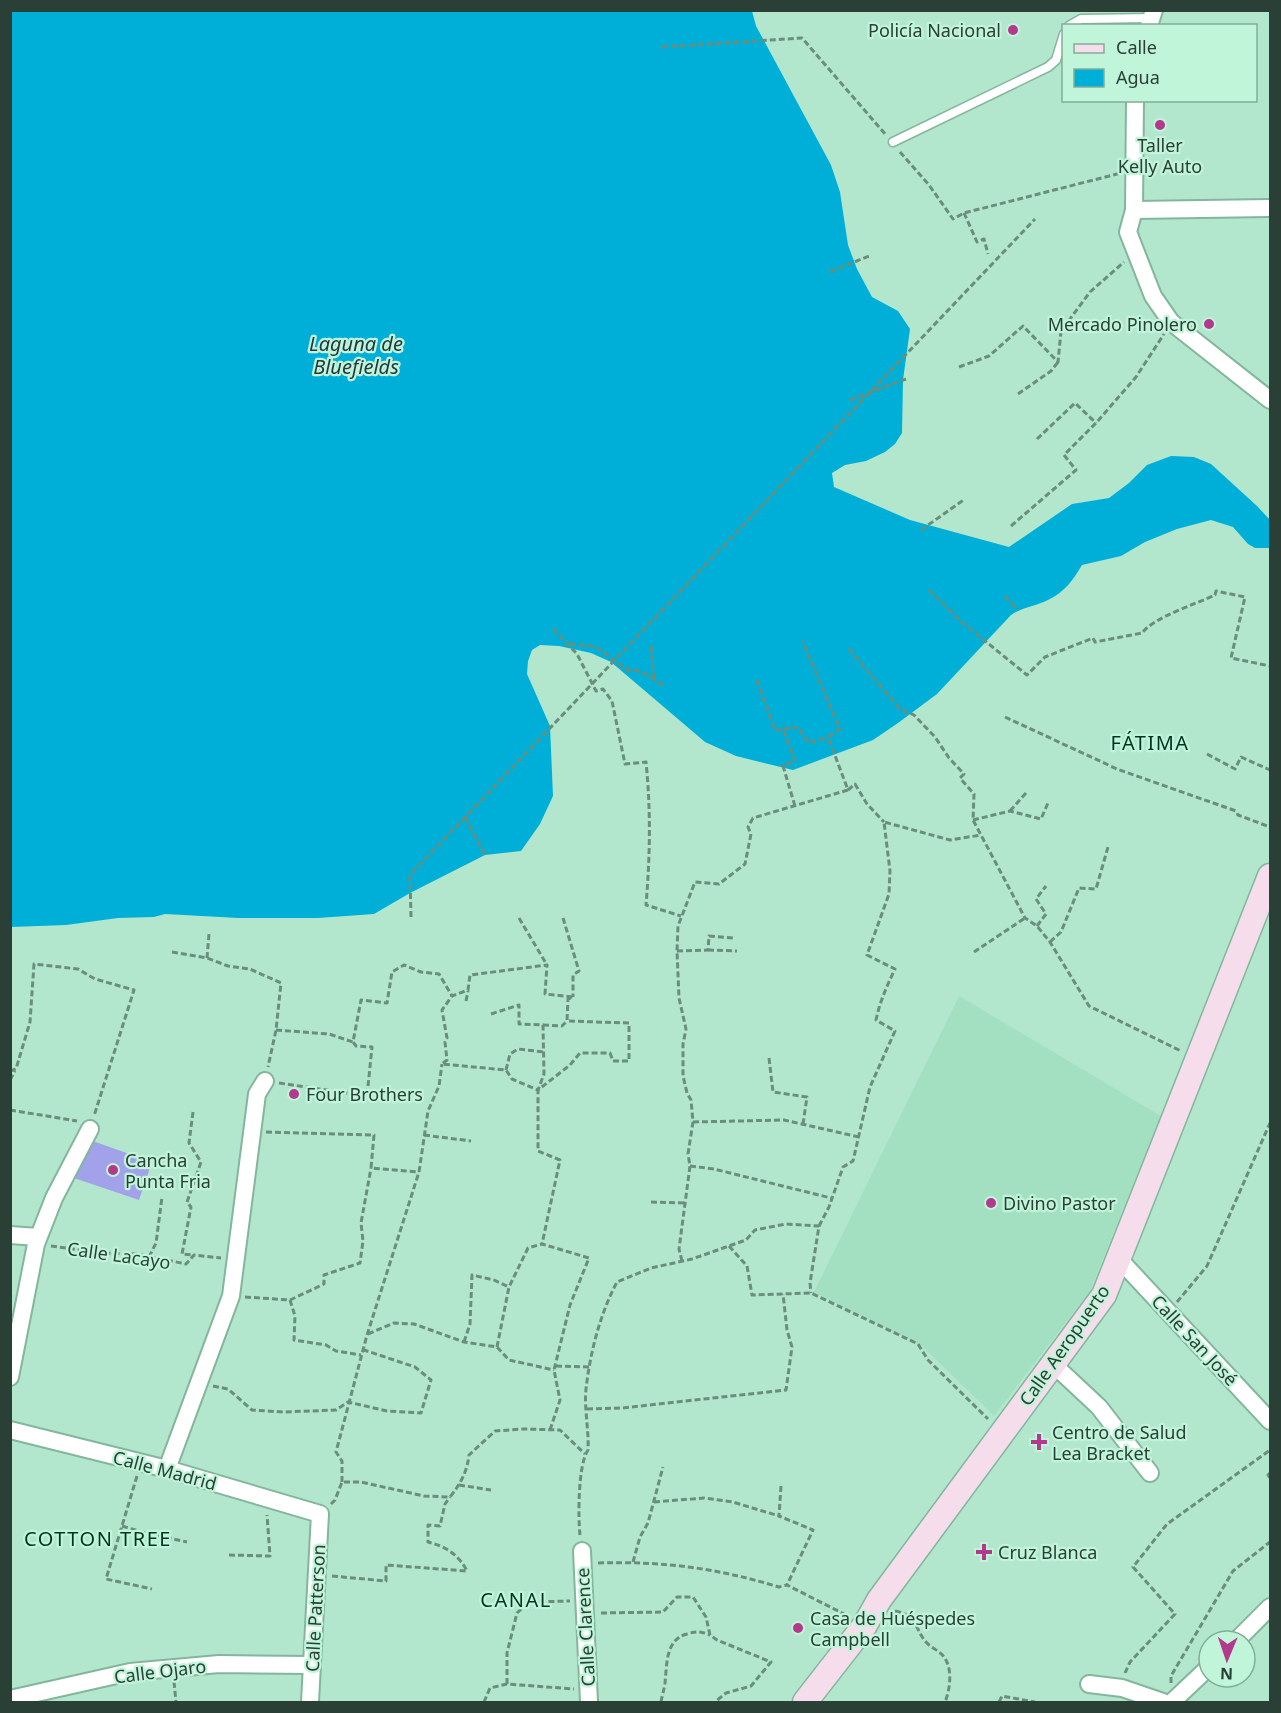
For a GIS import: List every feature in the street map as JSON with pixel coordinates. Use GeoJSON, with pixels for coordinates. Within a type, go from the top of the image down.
{"type":"FeatureCollection","features":[{"type":"Feature","properties":{"kind":"street"},"geometry":{"type":"LineString","coordinates":[[1135,102],[1134,210],[1128,232],[1153,296],[1171,322],[1270,400]]}},
{"type":"Feature","properties":{"kind":"street"},"geometry":{"type":"LineString","coordinates":[[1134,210],[1270,207]]}},
{"type":"Feature","properties":{"kind":"street","name":"Calle Aeropuerto"},"geometry":{"type":"LineString","coordinates":[[805,1702],[866,1625],[879,1600],[1104,1295],[1268,888]]}},
{"type":"Feature","properties":{"kind":"street"},"geometry":{"type":"LineString","coordinates":[[167,1469],[231,1296],[257,1094],[266,1081]]}},
{"type":"Feature","properties":{"kind":"street"},"geometry":{"type":"LineString","coordinates":[[10,1377],[37,1241],[54,1198],[90,1126]]}},
{"type":"Feature","properties":{"kind":"street"},"geometry":{"type":"LineString","coordinates":[[10,1235],[37,1241]]}},
{"type":"Feature","properties":{"kind":"street","name":"Calle San José"},"geometry":{"type":"LineString","coordinates":[[1119,1259],[1270,1421]]}},
{"type":"Feature","properties":{"kind":"street"},"geometry":{"type":"LineString","coordinates":[[1054,1365],[1099,1407],[1150,1473]]}},
{"type":"Feature","properties":{"kind":"street","name":"Calle Madrid"},"geometry":{"type":"LineString","coordinates":[[10,1430],[167,1469],[320,1514]]}},
{"type":"Feature","properties":{"kind":"street","name":"Calle Patterson"},"geometry":{"type":"LineString","coordinates":[[310,1702],[320,1514]]}},
{"type":"Feature","properties":{"kind":"street","name":"Calle Clarence"},"geometry":{"type":"LineString","coordinates":[[582,1557],[589,1696]]}},
{"type":"Feature","properties":{"kind":"street"},"geometry":{"type":"LineString","coordinates":[[1248,1629],[1270,1607]]}},
{"type":"Feature","properties":{"kind":"street","name":"Calle Ojaro"},"geometry":{"type":"LineString","coordinates":[[10,1699],[130,1672],[219,1664],[312,1665]]}},
{"type":"Feature","properties":{"kind":"street"},"geometry":{"type":"LineString","coordinates":[[1173,1702],[1197,1679]]}},
{"type":"Feature","properties":{"kind":"street"},"geometry":{"type":"LineString","coordinates":[[1089,1684],[1119,1687],[1163,1702]]}},
{"type":"Feature","properties":{"kind":"lane"},"geometry":{"type":"LineString","coordinates":[[1072,24],[1081,19],[1152,18]]}},
{"type":"Feature","properties":{"kind":"lane"},"geometry":{"type":"LineString","coordinates":[[893,142],[1048,67],[1056,60],[1062,40]]}},
{"type":"Feature","properties":{"kind":"path"},"geometry":{"type":"LineString","coordinates":[[662,47],[802,38],[929,185],[953,219],[964,213],[1135,170]]}},
{"type":"Feature","properties":{"kind":"path"},"geometry":{"type":"LineString","coordinates":[[964,213],[977,242],[984,239],[988,254]]}},
{"type":"Feature","properties":{"kind":"path"},"geometry":{"type":"LineString","coordinates":[[411,918],[410,875],[1035,219]]}},
{"type":"Feature","properties":{"kind":"path"},"geometry":{"type":"LineString","coordinates":[[1018,394],[1051,371],[1058,362],[1061,331],[1090,292],[1135,253]]}},
{"type":"Feature","properties":{"kind":"path"},"geometry":{"type":"LineString","coordinates":[[830,272],[869,255]]}},
{"type":"Feature","properties":{"kind":"path"},"geometry":{"type":"LineString","coordinates":[[1011,526],[1077,470],[1064,455],[1096,423],[1136,377],[1171,322]]}},
{"type":"Feature","properties":{"kind":"path"},"geometry":{"type":"LineString","coordinates":[[959,367],[989,356],[1023,326],[1058,362]]}},
{"type":"Feature","properties":{"kind":"path"},"geometry":{"type":"LineString","coordinates":[[850,400],[906,379]]}},
{"type":"Feature","properties":{"kind":"path"},"geometry":{"type":"LineString","coordinates":[[1037,440],[1074,403],[1096,423]]}},
{"type":"Feature","properties":{"kind":"path"},"geometry":{"type":"LineString","coordinates":[[921,530],[965,499]]}},
{"type":"Feature","properties":{"kind":"path"},"geometry":{"type":"LineString","coordinates":[[929,590],[963,623],[1027,675],[1045,657],[1055,652],[1094,638],[1095,642],[1142,633],[1145,628],[1160,620],[1215,595],[1216,591],[1245,597],[1231,658],[1270,666]]}},
{"type":"Feature","properties":{"kind":"path"},"geometry":{"type":"LineString","coordinates":[[1005,596],[1018,610]]}},
{"type":"Feature","properties":{"kind":"path"},"geometry":{"type":"LineString","coordinates":[[553,629],[577,654],[596,691],[603,689],[612,701],[625,764],[646,762],[650,806],[650,852],[646,905],[681,916]]}},
{"type":"Feature","properties":{"kind":"path"},"geometry":{"type":"LineString","coordinates":[[757,680],[775,730],[798,728],[809,743],[840,729],[802,640]]}},
{"type":"Feature","properties":{"kind":"path"},"geometry":{"type":"LineString","coordinates":[[568,644],[595,646],[627,670],[634,669],[665,687]]}},
{"type":"Feature","properties":{"kind":"path"},"geometry":{"type":"LineString","coordinates":[[651,646],[654,679]]}},
{"type":"Feature","properties":{"kind":"path"},"geometry":{"type":"LineString","coordinates":[[849,650],[899,708],[914,715],[928,730],[964,774],[960,778],[974,794],[973,820],[1024,918],[1037,926],[1050,942],[1089,1006],[1198,1059]]}},
{"type":"Feature","properties":{"kind":"path"},"geometry":{"type":"LineString","coordinates":[[1005,717],[1117,769],[1236,811],[1239,815],[1270,827]]}},
{"type":"Feature","properties":{"kind":"path"},"geometry":{"type":"LineString","coordinates":[[783,729],[795,761],[783,766],[795,806]]}},
{"type":"Feature","properties":{"kind":"path"},"geometry":{"type":"LineString","coordinates":[[828,736],[848,790]]}},
{"type":"Feature","properties":{"kind":"path"},"geometry":{"type":"LineString","coordinates":[[1207,754],[1235,769],[1241,757],[1270,770]]}},
{"type":"Feature","properties":{"kind":"path"},"geometry":{"type":"LineString","coordinates":[[682,1261],[679,1249],[690,1166],[688,1154],[693,1122],[691,1100],[683,1076],[683,1044],[686,1029],[679,998],[677,951],[678,926],[695,882],[719,884],[745,864],[751,834],[748,827],[753,818],[848,790],[855,784],[867,804],[884,822],[950,840],[981,836]]}},
{"type":"Feature","properties":{"kind":"path"},"geometry":{"type":"LineString","coordinates":[[1010,811],[1026,793]]}},
{"type":"Feature","properties":{"kind":"path"},"geometry":{"type":"LineString","coordinates":[[973,820],[1010,811],[1041,819],[1048,803]]}},
{"type":"Feature","properties":{"kind":"path"},"geometry":{"type":"LineString","coordinates":[[464,815],[485,855]]}},
{"type":"Feature","properties":{"kind":"path"},"geometry":{"type":"LineString","coordinates":[[811,1293],[810,1283],[819,1226],[843,1167],[853,1161],[870,1087],[895,1030],[876,1020],[881,997],[895,969],[867,955],[889,894],[890,871],[884,822]]}},
{"type":"Feature","properties":{"kind":"path"},"geometry":{"type":"LineString","coordinates":[[1050,942],[1061,932],[1079,888],[1096,889],[1108,847]]}},
{"type":"Feature","properties":{"kind":"path"},"geometry":{"type":"LineString","coordinates":[[1037,926],[1046,914],[1036,899],[1046,886]]}},
{"type":"Feature","properties":{"kind":"path"},"geometry":{"type":"LineString","coordinates":[[519,918],[547,965],[545,994],[573,997]]}},
{"type":"Feature","properties":{"kind":"path"},"geometry":{"type":"LineString","coordinates":[[563,918],[579,971],[573,975],[573,997]]}},
{"type":"Feature","properties":{"kind":"path"},"geometry":{"type":"LineString","coordinates":[[974,952],[1024,918]]}},
{"type":"Feature","properties":{"kind":"path"},"geometry":{"type":"LineString","coordinates":[[207,958],[209,934]]}},
{"type":"Feature","properties":{"kind":"path"},"geometry":{"type":"LineString","coordinates":[[708,950],[709,936],[733,938]]}},
{"type":"Feature","properties":{"kind":"path"},"geometry":{"type":"LineString","coordinates":[[677,951],[737,951]]}},
{"type":"Feature","properties":{"kind":"path"},"geometry":{"type":"LineString","coordinates":[[172,952],[250,969],[281,983],[276,1029],[266,1081],[366,1096],[372,1047],[356,1046],[353,1042],[329,1034],[276,1029]]}},
{"type":"Feature","properties":{"kind":"path"},"geometry":{"type":"LineString","coordinates":[[10,1080],[16,1069],[30,1022],[34,964],[78,969],[95,979],[134,990],[90,1126],[10,1110]]}},
{"type":"Feature","properties":{"kind":"path"},"geometry":{"type":"LineString","coordinates":[[353,1042],[361,1000],[387,1003],[392,972],[404,965],[421,972],[439,974],[452,996]]}},
{"type":"Feature","properties":{"kind":"path"},"geometry":{"type":"LineString","coordinates":[[466,1001],[470,975],[547,965]]}},
{"type":"Feature","properties":{"kind":"path"},"geometry":{"type":"LineString","coordinates":[[320,1514],[335,1500],[342,1482],[342,1461],[336,1452],[348,1402],[419,1172],[428,1112],[439,1086],[442,1064],[447,1060],[445,1042],[447,1038],[442,1010],[452,996],[468,990]]}},
{"type":"Feature","properties":{"kind":"path"},"geometry":{"type":"LineString","coordinates":[[491,1014],[519,1005],[519,1024],[562,1026],[567,1021],[568,999],[573,997]]}},
{"type":"Feature","properties":{"kind":"path"},"geometry":{"type":"LineString","coordinates":[[538,1090],[570,1065],[580,1053],[610,1053],[613,1061],[629,1061],[629,1023],[567,1021]]}},
{"type":"Feature","properties":{"kind":"path"},"geometry":{"type":"LineString","coordinates":[[542,1244],[560,1160],[538,1151],[538,1090],[544,1074],[543,1025]]}},
{"type":"Feature","properties":{"kind":"path"},"geometry":{"type":"LineString","coordinates":[[538,1090],[512,1079],[506,1070],[510,1054],[518,1049],[544,1052]]}},
{"type":"Feature","properties":{"kind":"path"},"geometry":{"type":"LineString","coordinates":[[769,1058],[773,1092],[807,1097],[803,1124]]}},
{"type":"Feature","properties":{"kind":"path"},"geometry":{"type":"LineString","coordinates":[[442,1064],[506,1070]]}},
{"type":"Feature","properties":{"kind":"path"},"geometry":{"type":"LineString","coordinates":[[10,1071],[16,1069]]}},
{"type":"Feature","properties":{"kind":"path"},"geometry":{"type":"LineString","coordinates":[[194,1112],[189,1143],[201,1162],[187,1202],[191,1207],[182,1254],[194,1255]]}},
{"type":"Feature","properties":{"kind":"path"},"geometry":{"type":"LineString","coordinates":[[693,1122],[784,1120],[859,1137]]}},
{"type":"Feature","properties":{"kind":"path"},"geometry":{"type":"LineString","coordinates":[[1169,1312],[1207,1266],[1270,1123]]}},
{"type":"Feature","properties":{"kind":"path"},"geometry":{"type":"LineString","coordinates":[[231,1296],[290,1300],[324,1284],[324,1275],[360,1263],[363,1241],[361,1223],[371,1168],[374,1135],[252,1132]]}},
{"type":"Feature","properties":{"kind":"path"},"geometry":{"type":"LineString","coordinates":[[423,1135],[471,1140]]}},
{"type":"Feature","properties":{"kind":"path"},"geometry":{"type":"LineString","coordinates":[[690,1166],[714,1169],[832,1198]]}},
{"type":"Feature","properties":{"kind":"path"},"geometry":{"type":"LineString","coordinates":[[371,1168],[419,1172]]}},
{"type":"Feature","properties":{"kind":"path"},"geometry":{"type":"LineString","coordinates":[[149,1257],[156,1243],[162,1197]]}},
{"type":"Feature","properties":{"kind":"path"},"geometry":{"type":"LineString","coordinates":[[651,1202],[685,1203]]}},
{"type":"Feature","properties":{"kind":"path"},"geometry":{"type":"LineString","coordinates":[[819,1226],[786,1224],[755,1230],[746,1240],[682,1261],[651,1268],[617,1282],[602,1316],[586,1390],[589,1443],[585,1454],[579,1507],[582,1557],[666,1563],[715,1571],[779,1587],[787,1585],[866,1625]]}},
{"type":"Feature","properties":{"kind":"path","name":"Calle Lacayo"},"geometry":{"type":"LineString","coordinates":[[37,1241],[103,1253],[137,1254],[186,1264],[194,1255],[235,1260]]}},
{"type":"Feature","properties":{"kind":"path"},"geometry":{"type":"LineString","coordinates":[[497,1347],[509,1287],[528,1248],[542,1244],[589,1258],[570,1305],[555,1368],[560,1400],[550,1430]]}},
{"type":"Feature","properties":{"kind":"path"},"geometry":{"type":"LineString","coordinates":[[729,1246],[747,1266],[752,1295],[811,1293],[918,1344],[928,1360],[1002,1433]]}},
{"type":"Feature","properties":{"kind":"path"},"geometry":{"type":"LineString","coordinates":[[464,1342],[470,1324],[472,1275],[494,1280],[509,1287]]}},
{"type":"Feature","properties":{"kind":"path"},"geometry":{"type":"LineString","coordinates":[[587,1409],[622,1408],[786,1390],[792,1347],[787,1330],[783,1294]]}},
{"type":"Feature","properties":{"kind":"path"},"geometry":{"type":"LineString","coordinates":[[290,1300],[295,1316],[294,1340],[326,1345],[336,1351],[361,1355]]}},
{"type":"Feature","properties":{"kind":"path"},"geometry":{"type":"LineString","coordinates":[[367,1335],[394,1323],[414,1324],[464,1342],[497,1347],[509,1360],[555,1368],[590,1368]]}},
{"type":"Feature","properties":{"kind":"path"},"geometry":{"type":"LineString","coordinates":[[200,1384],[228,1389],[252,1410],[283,1412],[336,1410],[348,1402],[387,1411],[421,1413],[431,1380],[415,1367],[363,1349]]}},
{"type":"Feature","properties":{"kind":"path"},"geometry":{"type":"LineString","coordinates":[[317,1574],[386,1581],[387,1565],[467,1571],[462,1561],[442,1545],[428,1542],[428,1525],[440,1526],[446,1504],[468,1467],[469,1455],[495,1431],[523,1429],[560,1430],[585,1454]]}},
{"type":"Feature","properties":{"kind":"path"},"geometry":{"type":"LineString","coordinates":[[1119,1687],[1130,1662],[1175,1614],[1133,1567],[1167,1524],[1270,1450]]}},
{"type":"Feature","properties":{"kind":"path"},"geometry":{"type":"LineString","coordinates":[[141,1463],[106,1579],[152,1589]]}},
{"type":"Feature","properties":{"kind":"path"},"geometry":{"type":"LineString","coordinates":[[633,1562],[640,1537],[648,1523],[663,1467]]}},
{"type":"Feature","properties":{"kind":"path"},"geometry":{"type":"LineString","coordinates":[[1270,1473],[1268,1475],[1270,1478]]}},
{"type":"Feature","properties":{"kind":"path"},"geometry":{"type":"LineString","coordinates":[[342,1482],[361,1482],[424,1496],[450,1497]]}},
{"type":"Feature","properties":{"kind":"path"},"geometry":{"type":"LineString","coordinates":[[459,1485],[491,1490]]}},
{"type":"Feature","properties":{"kind":"path"},"geometry":{"type":"LineString","coordinates":[[779,1516],[781,1486]]}},
{"type":"Feature","properties":{"kind":"path"},"geometry":{"type":"LineString","coordinates":[[230,1555],[270,1556],[269,1526],[264,1498]]}},
{"type":"Feature","properties":{"kind":"path"},"geometry":{"type":"LineString","coordinates":[[654,1502],[713,1499],[733,1502],[779,1516],[813,1530],[787,1585]]}},
{"type":"Feature","properties":{"kind":"path"},"geometry":{"type":"LineString","coordinates":[[123,1526],[187,1542]]}},
{"type":"Feature","properties":{"kind":"path"},"geometry":{"type":"LineString","coordinates":[[1171,1685],[1171,1676],[1233,1571],[1270,1542]]}},
{"type":"Feature","properties":{"kind":"path"},"geometry":{"type":"LineString","coordinates":[[507,1684],[507,1653],[517,1613],[528,1602],[663,1611],[677,1597],[693,1598],[706,1617],[710,1635]]}},
{"type":"Feature","properties":{"kind":"path"},"geometry":{"type":"LineString","coordinates":[[879,1600],[891,1610],[903,1612],[917,1624],[925,1641],[945,1657],[949,1673],[949,1692],[945,1702]]}},
{"type":"Feature","properties":{"kind":"path"},"geometry":{"type":"LineString","coordinates":[[661,1702],[665,1685],[666,1662],[674,1642],[679,1635],[700,1630],[717,1640],[771,1662],[751,1686],[726,1693],[715,1702]]}},
{"type":"Feature","properties":{"kind":"path"},"geometry":{"type":"LineString","coordinates":[[484,1702],[490,1688],[507,1684],[589,1696]]}},
{"type":"Feature","properties":{"kind":"path"},"geometry":{"type":"LineString","coordinates":[[999,1702],[1002,1696],[1035,1702]]}},
{"type":"Feature","properties":{"kind":"shaded area","name":"Divino Pastor"},"geometry":{"type":"Polygon","coordinates":[[[959,996],[1161,1116],[1090,1291],[994,1416],[923,1347],[814,1292],[959,996]]]}},
{"type":"Feature","properties":{"kind":"shaded area","name":"Cancha Punta Fria"},"geometry":{"type":"Polygon","coordinates":[[[87,1139],[152,1162],[139,1200],[74,1178],[87,1139]]]}},
{"type":"Feature","properties":{"kind":"water","name":"Laguna de Bluefields"},"geometry":{"type":"Polygon","coordinates":[[[11,10],[752,11],[756,26],[831,165],[840,192],[848,245],[857,269],[872,297],[898,311],[910,329],[903,380],[902,433],[895,444],[885,452],[866,461],[845,465],[832,473],[834,487],[910,520],[1009,547],[1072,504],[1109,498],[1147,465],[1171,456],[1194,457],[1211,464],[1270,520],[1270,548],[1255,548],[1248,544],[1233,527],[1211,520],[1177,529],[1145,542],[1121,556],[1082,565],[1072,581],[1059,593],[1011,615],[937,694],[898,723],[873,740],[793,770],[736,756],[705,742],[611,662],[591,653],[559,646],[540,645],[532,650],[527,674],[550,726],[553,796],[540,824],[521,851],[485,855],[374,914],[318,918],[238,918],[165,914],[66,925],[11,927],[11,10]]]}},
{"type":"Feature","properties":{"kind":"place","name":"Policía Nacional"},"geometry":{"type":"Point","coordinates":[1013,30]}},
{"type":"Feature","properties":{"kind":"place","name":"Taller Kelly Auto"},"geometry":{"type":"Point","coordinates":[1160,125]}},
{"type":"Feature","properties":{"kind":"place","name":"Mercado Pinolero"},"geometry":{"type":"Point","coordinates":[1209,324]}},
{"type":"Feature","properties":{"kind":"place","name":"Four Brothers"},"geometry":{"type":"Point","coordinates":[294,1094]}},
{"type":"Feature","properties":{"kind":"place","name":"Cancha Punta Fria"},"geometry":{"type":"Point","coordinates":[113,1170]}},
{"type":"Feature","properties":{"kind":"place","name":"Divino Pastor"},"geometry":{"type":"Point","coordinates":[991,1203]}},
{"type":"Feature","properties":{"kind":"place","name":"Centro de Salud Lea Bracket"},"geometry":{"type":"Point","coordinates":[1039,1442]}},
{"type":"Feature","properties":{"kind":"place","name":"Cruz Blanca"},"geometry":{"type":"Point","coordinates":[984,1552]}},
{"type":"Feature","properties":{"kind":"place","name":"Casa de Huéspedes Campbell"},"geometry":{"type":"Point","coordinates":[798,1628]}},
{"type":"Feature","properties":{"kind":"district","name":"FÁTIMA"},"geometry":{"type":"Point","coordinates":[1150,742]}},
{"type":"Feature","properties":{"kind":"district","name":"COTTON TREE"},"geometry":{"type":"Point","coordinates":[98,1538]}},
{"type":"Feature","properties":{"kind":"district","name":"CANAL"},"geometry":{"type":"Point","coordinates":[516,1599]}}]}
